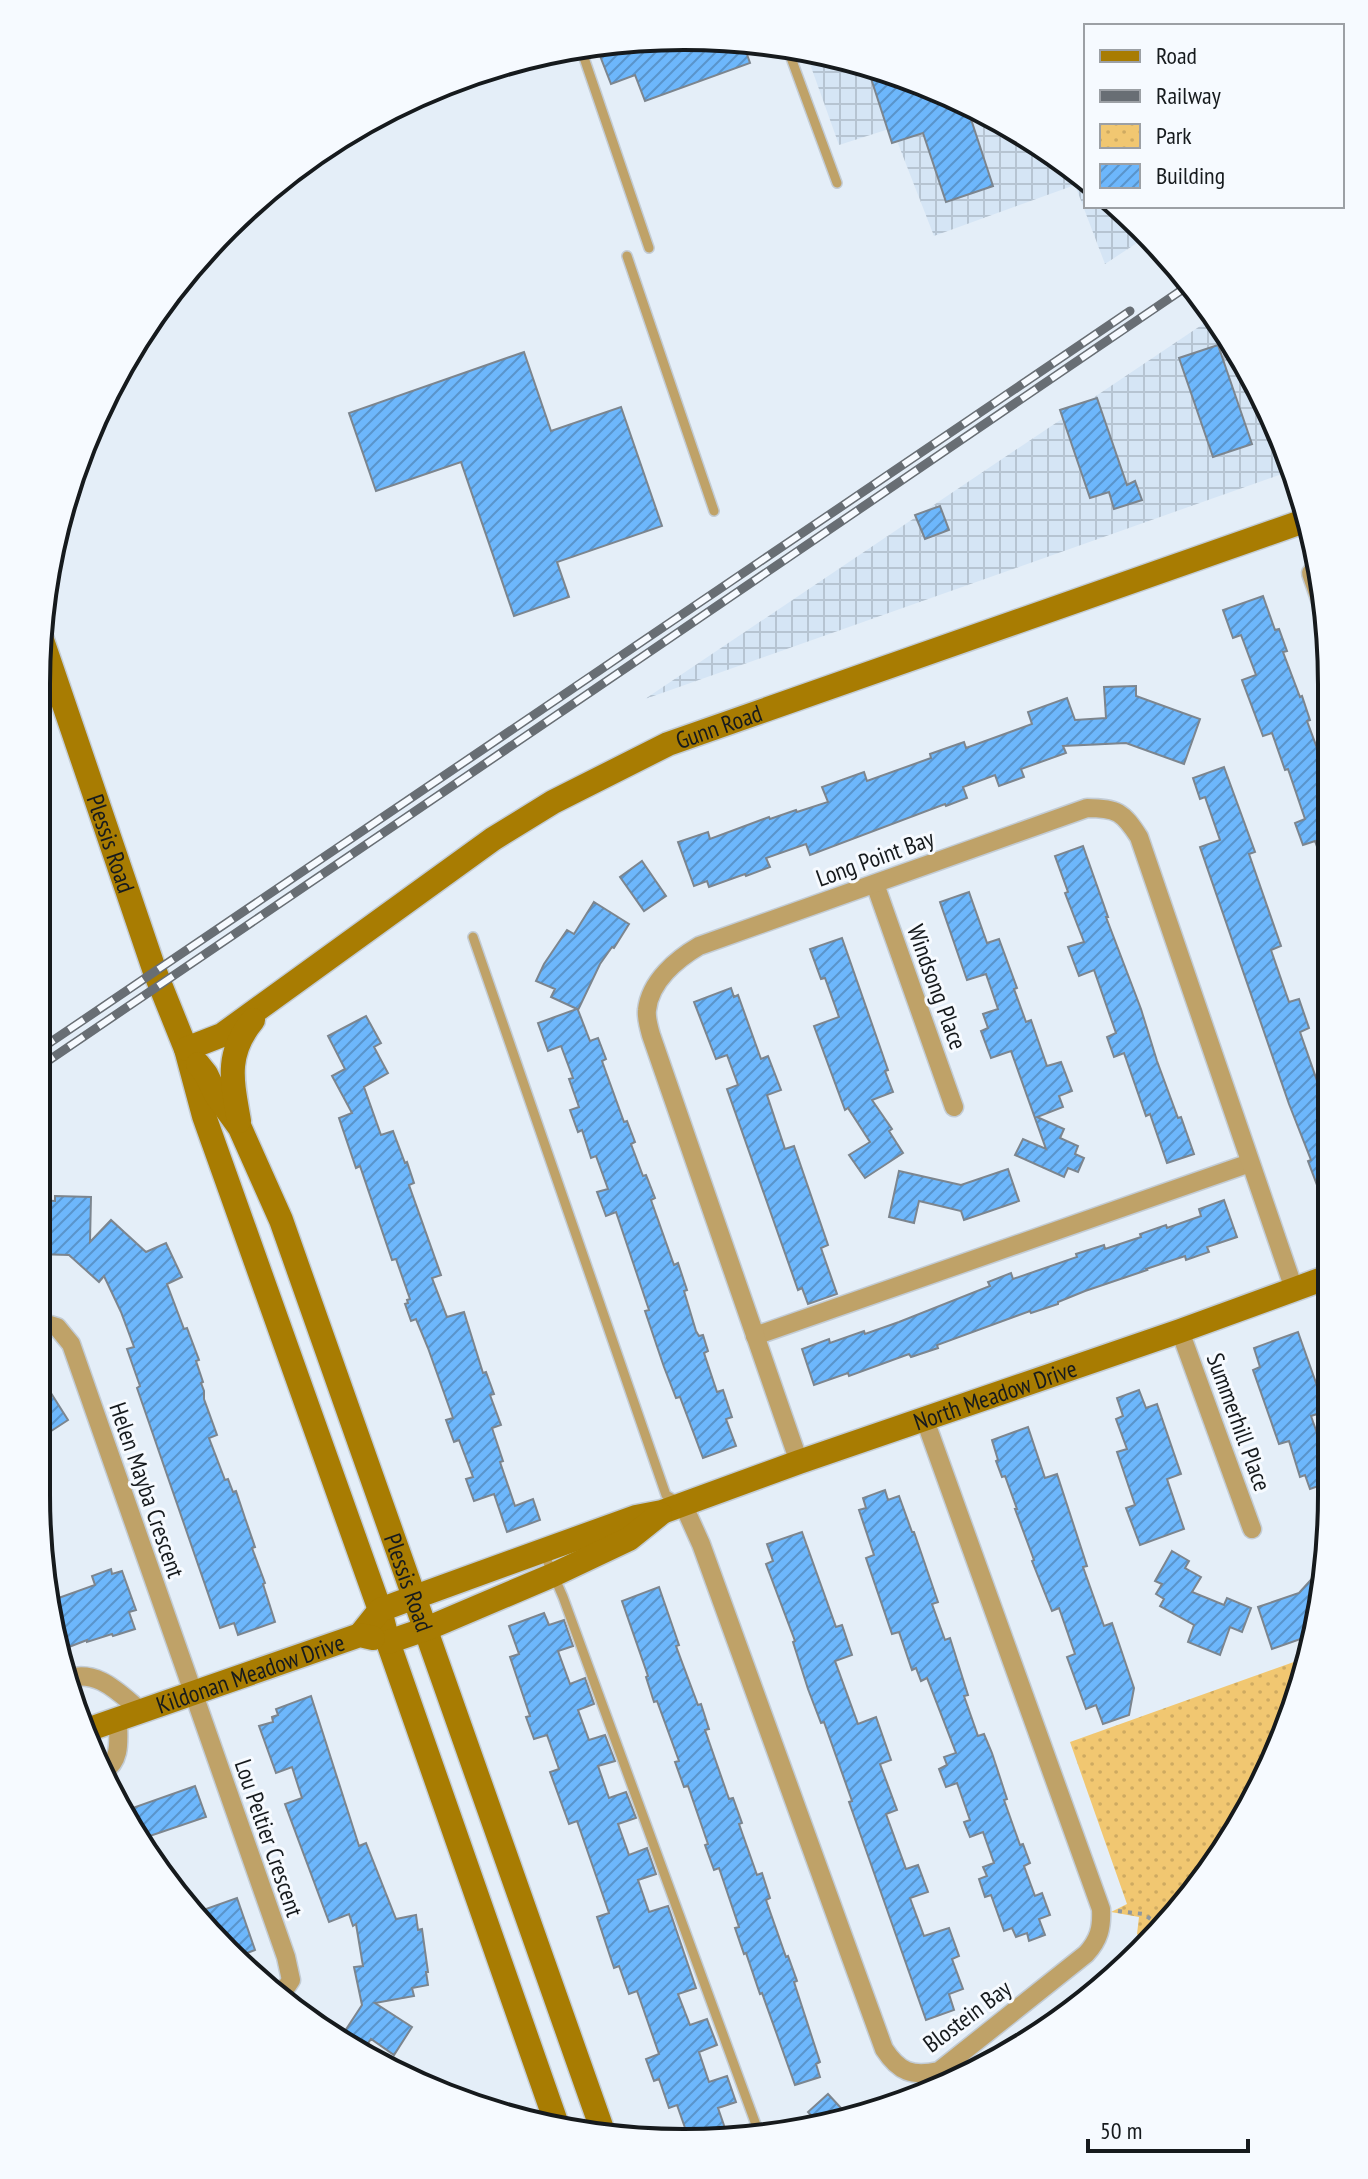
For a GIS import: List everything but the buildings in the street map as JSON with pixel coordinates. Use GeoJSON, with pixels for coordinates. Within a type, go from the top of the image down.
{"type":"FeatureCollection","features":[{"type":"Feature","properties":{"kind":"street","name":"Gunn Road"},"geometry":{"type":"LineString","coordinates":[[186,1049],[222,1035],[493,839],[553,802],[668,744],[1297,524]]}},
{"type":"Feature","properties":{"kind":"street","name":"Plessis Road"},"geometry":{"type":"LineString","coordinates":[[50,665],[155,972],[186,1049],[204,1116],[380,1610],[388,1642],[554,2115]]}},
{"type":"Feature","properties":{"kind":"street","name":"Long Point Bay"},"geometry":{"type":"LineString","coordinates":[[799,1462],[651,1035],[646,1010],[653,991],[678,958],[699,946],[1087,808],[1108,808],[1128,820],[1139,837],[1294,1289]]}},
{"type":"Feature","properties":{"kind":"street","name":"Windsong Place"},"geometry":{"type":"LineString","coordinates":[[875,884],[954,1107]]}},
{"type":"Feature","properties":{"kind":"street"},"geometry":{"type":"LineString","coordinates":[[240,1128],[231,1071],[234,1056],[247,1027],[266,1004]]}},
{"type":"Feature","properties":{"kind":"street","name":"Plessis Road"},"geometry":{"type":"LineString","coordinates":[[186,1049],[206,1074],[216,1095],[240,1128],[281,1220],[600,2124]]}},
{"type":"Feature","properties":{"kind":"street"},"geometry":{"type":"LineString","coordinates":[[755,1336],[1250,1163]]}},
{"type":"Feature","properties":{"kind":"street","name":"North Meadow Drive"},"geometry":{"type":"LineString","coordinates":[[415,1597],[636,1517],[672,1508],[1318,1281]]}},
{"type":"Feature","properties":{"kind":"street","name":"Helen Mayba Crescent"},"geometry":{"type":"LineString","coordinates":[[50,1325],[57,1327],[71,1344],[193,1692]]}},
{"type":"Feature","properties":{"kind":"street","name":"Summerhill Place"},"geometry":{"type":"LineString","coordinates":[[1180,1331],[1252,1529]]}},
{"type":"Feature","properties":{"kind":"street"},"geometry":{"type":"LineString","coordinates":[[925,1420],[1101,1909]]}},
{"type":"Feature","properties":{"kind":"street","name":"North Meadow Drive"},"geometry":{"type":"LineString","coordinates":[[388,1642],[553,1575],[629,1539],[672,1508]]}},
{"type":"Feature","properties":{"kind":"street","name":"Blostein Bay"},"geometry":{"type":"LineString","coordinates":[[672,1508],[703,1548],[879,2038],[891,2059],[901,2068],[920,2075],[939,2071],[1086,1954],[1097,1942],[1102,1924],[1101,1909]]}},
{"type":"Feature","properties":{"kind":"street"},"geometry":{"type":"LineString","coordinates":[[380,1610],[415,1597]]}},
{"type":"Feature","properties":{"kind":"street","name":"Kildonan Meadow Drive"},"geometry":{"type":"LineString","coordinates":[[94,1728],[360,1635],[380,1610]]}},
{"type":"Feature","properties":{"kind":"street","name":"Kildonan Meadow Drive"},"geometry":{"type":"LineString","coordinates":[[360,1635],[388,1642]]}},
{"type":"Feature","properties":{"kind":"street","name":"Kildonan Meadow Drive"},"geometry":{"type":"LineString","coordinates":[[77,1675],[94,1677],[108,1684],[129,1716]]}},
{"type":"Feature","properties":{"kind":"street","name":"Lou Peltier Crescent"},"geometry":{"type":"LineString","coordinates":[[193,1692],[286,1957],[291,1980],[286,1988]]}},
{"type":"Feature","properties":{"kind":"street"},"geometry":{"type":"LineString","coordinates":[[111,1767],[129,1716]]}},
{"type":"Feature","properties":{"kind":"lane"},"geometry":{"type":"LineString","coordinates":[[584,58],[649,248]]}},
{"type":"Feature","properties":{"kind":"lane"},"geometry":{"type":"LineString","coordinates":[[791,59],[837,183]]}},
{"type":"Feature","properties":{"kind":"lane"},"geometry":{"type":"LineString","coordinates":[[627,256],[714,511]]}},
{"type":"Feature","properties":{"kind":"lane"},"geometry":{"type":"LineString","coordinates":[[473,937],[672,1508]]}},
{"type":"Feature","properties":{"kind":"lane"},"geometry":{"type":"LineString","coordinates":[[543,1551],[563,1597],[756,2125]]}},
{"type":"Feature","properties":{"kind":"path"},"geometry":{"type":"LineString","coordinates":[[1101,1909],[1143,1914],[1153,1921]]}},
{"type":"Feature","properties":{"kind":"shaded area"},"geometry":{"type":"Polygon","coordinates":[[[809,62],[888,84],[964,115],[1036,157],[1075,185],[934,236],[892,128],[839,145],[809,62]]]}},
{"type":"Feature","properties":{"kind":"shaded area"},"geometry":{"type":"Polygon","coordinates":[[[1075,185],[1084,192],[1084,208],[1103,208],[1138,242],[1105,264],[1075,185]]]}},
{"type":"Feature","properties":{"kind":"shaded area"},"geometry":{"type":"Polygon","coordinates":[[[1205,323],[1233,367],[1270,441],[1282,474],[645,699],[1205,323]]]}},
{"type":"Feature","properties":{"kind":"green space"},"geometry":{"type":"Polygon","coordinates":[[[1295,1661],[1270,1738],[1233,1812],[1187,1881],[1139,1936],[1139,1917],[1111,1912],[1127,1904],[1070,1742],[1295,1661]]]}},
{"type":"Feature","properties":{"kind":"railway"},"geometry":{"type":"LineString","coordinates":[[50,1060],[1181,291]]}},
{"type":"Feature","properties":{"kind":"railway"},"geometry":{"type":"LineString","coordinates":[[50,1043],[1130,311]]}}]}
